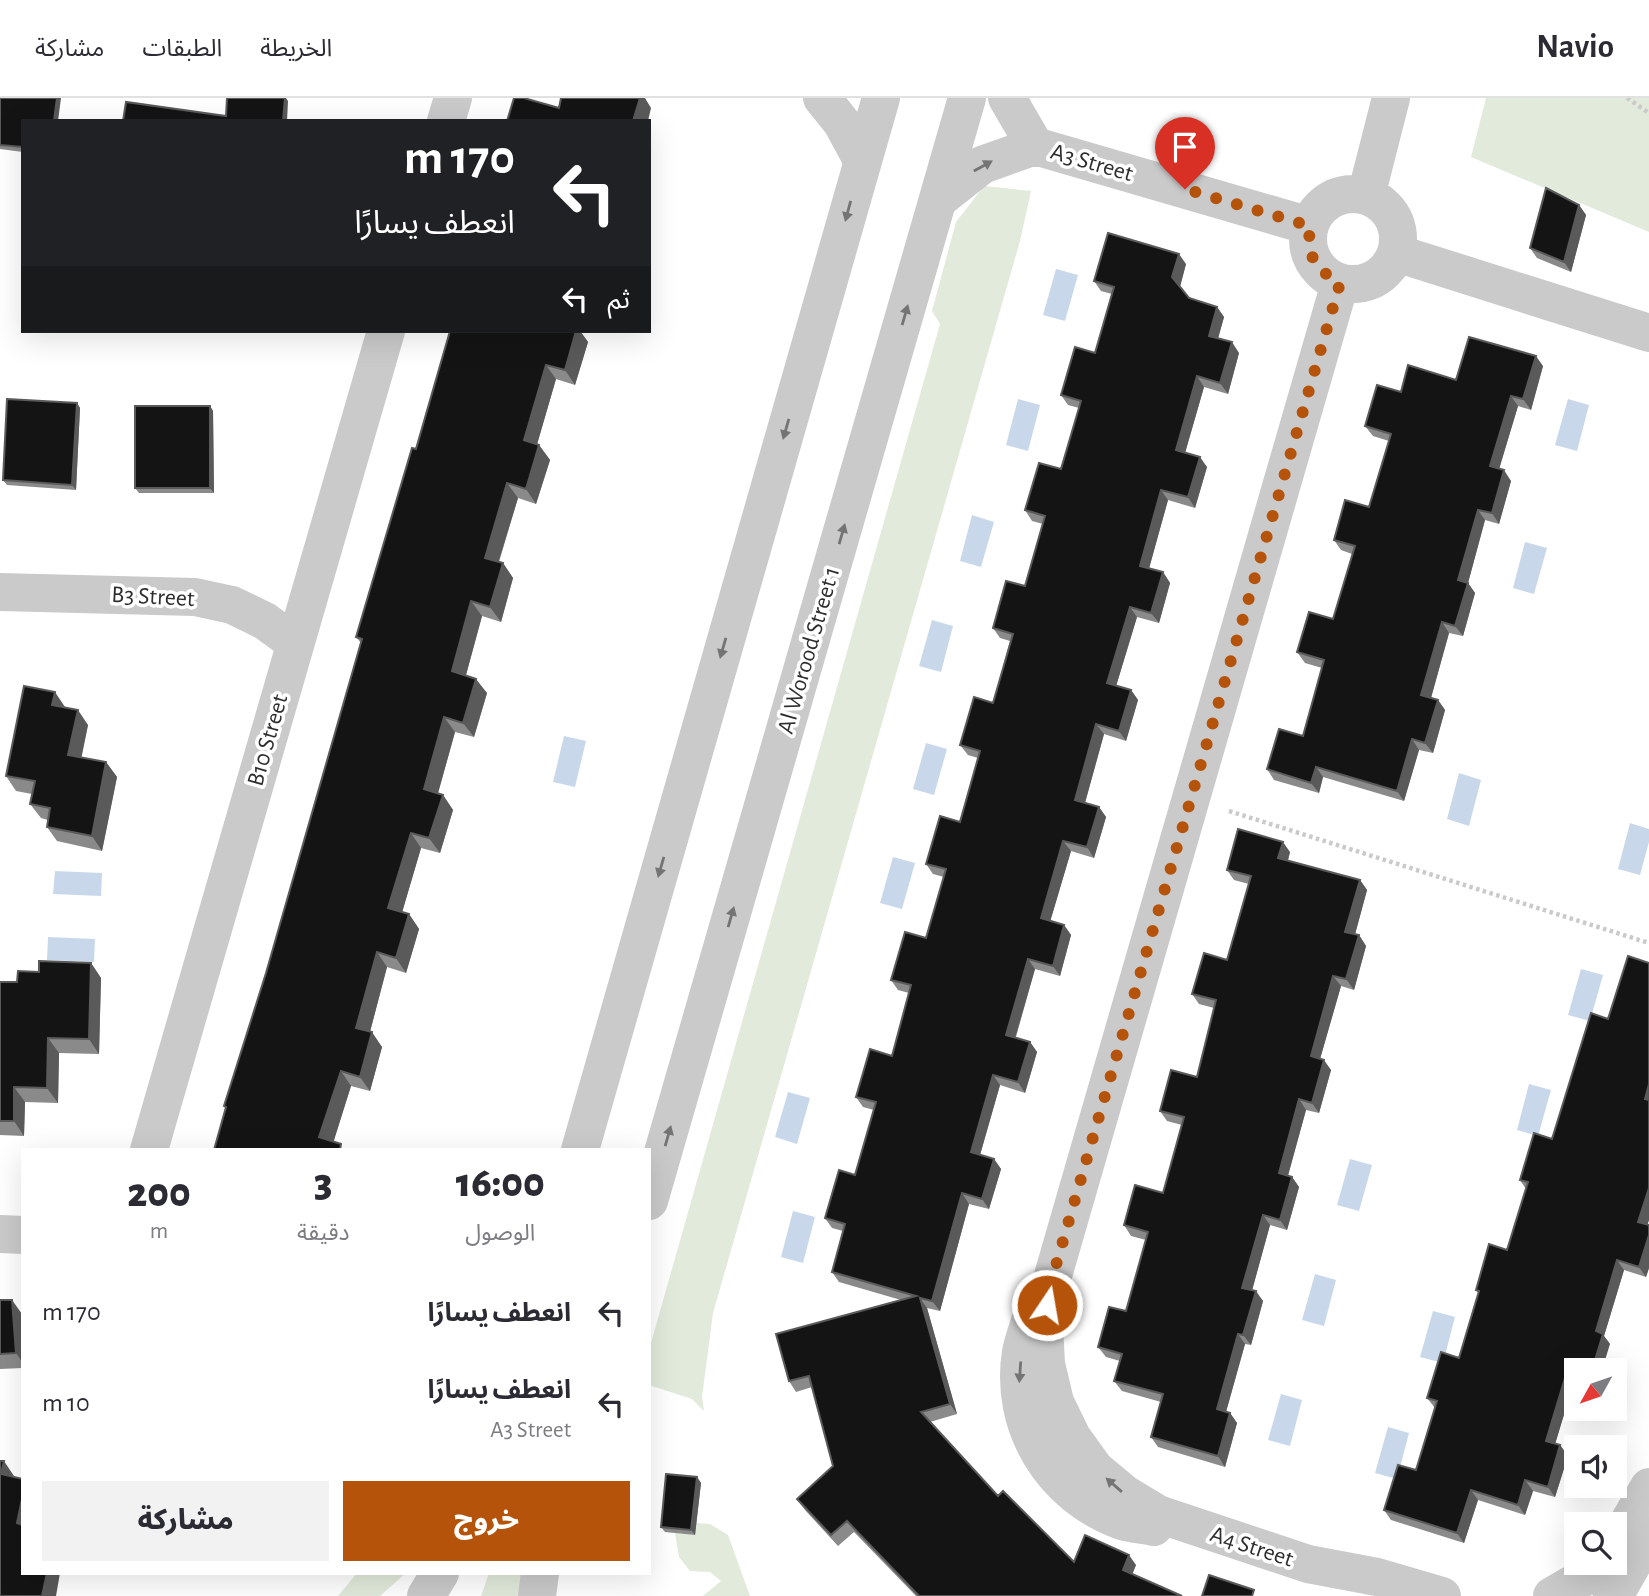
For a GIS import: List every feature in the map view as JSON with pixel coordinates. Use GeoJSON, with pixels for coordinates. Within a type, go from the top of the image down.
{"type":"FeatureCollection","features":[{"type":"Feature","properties":{"kind":"street"},"geometry":{"type":"LineString","coordinates":[[447,119],[453,98]]}},
{"type":"Feature","properties":{"kind":"street"},"geometry":{"type":"LineString","coordinates":[[822,98],[842,123],[862,160]]}},
{"type":"Feature","properties":{"kind":"street"},"geometry":{"type":"LineString","coordinates":[[581,1148],[881,98]]}},
{"type":"Feature","properties":{"kind":"street","name":"Al Worood Street 1"},"geometry":{"type":"LineString","coordinates":[[651,1194],[967,98]]}},
{"type":"Feature","properties":{"kind":"street","name":"A3 Street"},"geometry":{"type":"LineString","coordinates":[[1007,98],[1035,146]]}},
{"type":"Feature","properties":{"kind":"street"},"geometry":{"type":"LineString","coordinates":[[1366,196],[1391,98]]}},
{"type":"Feature","properties":{"kind":"street","name":"A3 Street"},"geometry":{"type":"LineString","coordinates":[[939,199],[982,165],[1035,146],[1310,226]]}},
{"type":"Feature","properties":{"kind":"street"},"geometry":{"type":"LineString","coordinates":[[1349,194],[1366,196],[1382,205],[1393,219],[1398,236],[1396,253],[1388,269],[1373,280],[1357,284],[1340,283],[1324,274],[1313,260],[1308,243],[1310,226],[1318,210],[1332,199],[1349,194]]}},
{"type":"Feature","properties":{"kind":"street"},"geometry":{"type":"LineString","coordinates":[[1396,253],[1649,333]]}},
{"type":"Feature","properties":{"kind":"street","name":"A4 Street"},"geometry":{"type":"LineString","coordinates":[[1340,283],[1050,1286],[1032,1317],[1021,1351],[1019,1387],[1025,1423],[1040,1456],[1062,1485],[1091,1507],[1124,1522],[1159,1528],[1195,1527],[1308,1564],[1375,1596]]}},
{"type":"Feature","properties":{"kind":"street","name":"B10 Street"},"geometry":{"type":"LineString","coordinates":[[150,1148],[385,333]]}},
{"type":"Feature","properties":{"kind":"street","name":"B3 Street"},"geometry":{"type":"LineString","coordinates":[[0,592],[195,597],[232,605],[265,621],[295,643]]}},
{"type":"Feature","properties":{"kind":"street"},"geometry":{"type":"LineString","coordinates":[[0,1234],[21,1235]]}},
{"type":"Feature","properties":{"kind":"street"},"geometry":{"type":"LineString","coordinates":[[1627,1525],[1649,1487]]}},
{"type":"Feature","properties":{"kind":"street"},"geometry":{"type":"LineString","coordinates":[[1612,1596],[1649,1535]]}},
{"type":"Feature","properties":{"kind":"street","name":"A4 Street"},"geometry":{"type":"LineString","coordinates":[[1308,1564],[1377,1577],[1442,1596]]}},
{"type":"Feature","properties":{"kind":"street"},"geometry":{"type":"LineString","coordinates":[[426,1596],[439,1575]]}},
{"type":"Feature","properties":{"kind":"street"},"geometry":{"type":"LineString","coordinates":[[450,1596],[460,1575]]}},
{"type":"Feature","properties":{"kind":"street"},"geometry":{"type":"LineString","coordinates":[[537,1596],[540,1575]]}},
{"type":"Feature","properties":{"kind":"street"},"geometry":{"type":"LineString","coordinates":[[564,1575],[564,1596]]}},
{"type":"Feature","properties":{"kind":"street"},"geometry":{"type":"LineString","coordinates":[[1552,1596],[1588,1575]]}},
{"type":"Feature","properties":{"kind":"path"},"geometry":{"type":"LineString","coordinates":[[1627,98],[1649,113]]}},
{"type":"Feature","properties":{"kind":"path"},"geometry":{"type":"LineString","coordinates":[[1192,799],[1649,943]]}},
{"type":"Feature","properties":{"kind":"green space"},"geometry":{"type":"Polygon","coordinates":[[[1486,98],[1649,98],[1649,232],[1471,157],[1486,98]]]}},
{"type":"Feature","properties":{"kind":"green space"},"geometry":{"type":"Polygon","coordinates":[[[984,186],[1031,191],[1020,241],[713,1313],[702,1397],[704,1411],[692,1399],[651,1386],[651,1343],[940,324],[932,311],[956,222],[984,186]]]}},
{"type":"Feature","properties":{"kind":"green space"},"geometry":{"type":"Polygon","coordinates":[[[696,1523],[710,1524],[728,1535],[750,1596],[703,1596],[721,1581],[710,1572],[690,1571],[679,1557],[675,1533],[695,1535],[696,1523]]]}},
{"type":"Feature","properties":{"kind":"green space"},"geometry":{"type":"Polygon","coordinates":[[[355,1575],[404,1575],[380,1596],[338,1596],[355,1575]]]}},
{"type":"Feature","properties":{"kind":"green space"},"geometry":{"type":"Polygon","coordinates":[[[488,1575],[528,1575],[525,1596],[481,1596],[488,1575]]]}},
{"type":"Feature","properties":{"kind":"water"},"geometry":{"type":"Polygon","coordinates":[[[1056,269],[1078,275],[1065,321],[1043,315],[1056,269]]]}},
{"type":"Feature","properties":{"kind":"water"},"geometry":{"type":"Polygon","coordinates":[[[1018,399],[1040,405],[1028,451],[1006,445],[1018,399]]]}},
{"type":"Feature","properties":{"kind":"water"},"geometry":{"type":"Polygon","coordinates":[[[1568,399],[1589,405],[1577,451],[1555,445],[1568,399]]]}},
{"type":"Feature","properties":{"kind":"water"},"geometry":{"type":"Polygon","coordinates":[[[972,515],[994,522],[981,567],[960,561],[972,515]]]}},
{"type":"Feature","properties":{"kind":"water"},"geometry":{"type":"Polygon","coordinates":[[[1525,542],[1547,548],[1534,594],[1513,588],[1525,542]]]}},
{"type":"Feature","properties":{"kind":"water"},"geometry":{"type":"Polygon","coordinates":[[[932,620],[953,626],[941,672],[919,666],[932,620]]]}},
{"type":"Feature","properties":{"kind":"water"},"geometry":{"type":"Polygon","coordinates":[[[564,736],[586,741],[575,787],[553,782],[564,736]]]}},
{"type":"Feature","properties":{"kind":"water"},"geometry":{"type":"Polygon","coordinates":[[[926,743],[947,749],[934,795],[913,789],[926,743]]]}},
{"type":"Feature","properties":{"kind":"water"},"geometry":{"type":"Polygon","coordinates":[[[1459,773],[1481,780],[1469,826],[1447,819],[1459,773]]]}},
{"type":"Feature","properties":{"kind":"water"},"geometry":{"type":"Polygon","coordinates":[[[1630,823],[1649,829],[1649,842],[1640,875],[1618,869],[1630,823]]]}},
{"type":"Feature","properties":{"kind":"water"},"geometry":{"type":"Polygon","coordinates":[[[893,857],[915,863],[902,909],[880,903],[893,857]]]}},
{"type":"Feature","properties":{"kind":"water"},"geometry":{"type":"Polygon","coordinates":[[[55,871],[102,873],[101,896],[53,894],[55,871]]]}},
{"type":"Feature","properties":{"kind":"water"},"geometry":{"type":"Polygon","coordinates":[[[48,937],[95,939],[94,962],[47,960],[48,937]]]}},
{"type":"Feature","properties":{"kind":"water"},"geometry":{"type":"Polygon","coordinates":[[[1581,969],[1603,975],[1590,1021],[1568,1015],[1581,969]]]}},
{"type":"Feature","properties":{"kind":"water"},"geometry":{"type":"Polygon","coordinates":[[[1529,1084],[1551,1090],[1538,1136],[1517,1130],[1529,1084]]]}},
{"type":"Feature","properties":{"kind":"water"},"geometry":{"type":"Polygon","coordinates":[[[788,1092],[810,1098],[797,1144],[775,1137],[788,1092]]]}},
{"type":"Feature","properties":{"kind":"water"},"geometry":{"type":"Polygon","coordinates":[[[1350,1159],[1372,1165],[1359,1211],[1337,1205],[1350,1159]]]}},
{"type":"Feature","properties":{"kind":"water"},"geometry":{"type":"Polygon","coordinates":[[[793,1211],[815,1217],[803,1263],[781,1257],[793,1211]]]}},
{"type":"Feature","properties":{"kind":"water"},"geometry":{"type":"Polygon","coordinates":[[[1315,1274],[1336,1280],[1324,1326],[1302,1320],[1315,1274]]]}},
{"type":"Feature","properties":{"kind":"water"},"geometry":{"type":"Polygon","coordinates":[[[1433,1311],[1455,1317],[1443,1363],[1420,1357],[1433,1311]]]}},
{"type":"Feature","properties":{"kind":"water"},"geometry":{"type":"Polygon","coordinates":[[[1281,1394],[1302,1400],[1290,1446],[1268,1440],[1281,1394]]]}},
{"type":"Feature","properties":{"kind":"water"},"geometry":{"type":"Polygon","coordinates":[[[1388,1427],[1409,1433],[1397,1479],[1375,1473],[1388,1427]]]}},
{"type":"Feature","properties":{"kind":"building"},"geometry":{"type":"Polygon","coordinates":[[[0,98],[57,98],[54,119],[21,119],[21,147],[0,145],[0,98]]]}},
{"type":"Feature","properties":{"kind":"building"},"geometry":{"type":"Polygon","coordinates":[[[227,98],[285,98],[283,119],[123,119],[126,102],[226,116],[227,98]]]}},
{"type":"Feature","properties":{"kind":"building"},"geometry":{"type":"Polygon","coordinates":[[[514,98],[524,98],[559,108],[561,98],[640,98],[634,119],[508,119],[514,98]]]}},
{"type":"Feature","properties":{"kind":"building"},"geometry":{"type":"Polygon","coordinates":[[[1546,188],[1579,205],[1564,262],[1530,248],[1546,188]]]}},
{"type":"Feature","properties":{"kind":"building"},"geometry":{"type":"Polygon","coordinates":[[[1108,233],[1179,254],[1172,277],[1189,298],[1217,307],[1209,336],[1232,342],[1220,383],[1197,376],[1176,450],[1200,457],[1188,497],[1161,490],[1140,566],[1163,572],[1151,613],[1130,607],[1107,683],[1131,690],[1119,731],[1096,724],[1075,800],[1099,807],[1087,847],[1063,841],[1041,918],[1064,925],[1053,966],[1028,959],[1006,1035],[1030,1042],[1018,1082],[993,1075],[971,1152],[994,1159],[982,1199],[962,1193],[932,1301],[920,1298],[950,1404],[921,1412],[998,1496],[1003,1491],[1074,1562],[1085,1535],[1129,1555],[1123,1570],[1182,1596],[919,1596],[847,1521],[831,1535],[797,1499],[833,1466],[809,1376],[789,1381],[776,1334],[916,1296],[832,1272],[845,1224],[825,1218],[839,1170],[855,1175],[876,1102],[856,1097],[870,1049],[892,1056],[911,985],[891,980],[905,932],[926,938],[946,869],[926,864],[940,816],[960,822],[980,751],[960,745],[974,697],[993,703],[1013,634],[993,628],[1006,581],[1025,586],[1045,516],[1025,510],[1039,463],[1061,469],[1081,401],[1061,395],[1075,347],[1095,353],[1114,287],[1094,281],[1108,233]]]}},
{"type":"Feature","properties":{"kind":"building"},"geometry":{"type":"Polygon","coordinates":[[[449,333],[575,333],[565,370],[546,365],[524,440],[539,445],[526,489],[507,483],[485,558],[503,563],[490,607],[471,601],[452,671],[476,679],[463,723],[444,717],[424,789],[443,795],[429,838],[411,833],[388,908],[409,914],[396,958],[377,952],[356,1028],[372,1032],[360,1077],[341,1071],[319,1137],[341,1144],[340,1148],[215,1148],[226,1107],[224,1106],[266,973],[362,639],[356,637],[412,448],[416,449],[449,333]]]}},
{"type":"Feature","properties":{"kind":"building"},"geometry":{"type":"Polygon","coordinates":[[[1469,337],[1536,356],[1523,399],[1511,396],[1490,466],[1504,470],[1492,513],[1478,510],[1458,580],[1468,583],[1455,626],[1442,622],[1421,695],[1438,700],[1425,743],[1412,739],[1397,791],[1316,767],[1311,783],[1267,769],[1279,729],[1303,736],[1324,660],[1297,652],[1309,612],[1333,619],[1355,546],[1334,540],[1345,500],[1369,507],[1391,434],[1365,426],[1377,385],[1401,392],[1408,365],[1456,380],[1469,337]]]}},
{"type":"Feature","properties":{"kind":"building"},"geometry":{"type":"Polygon","coordinates":[[[7,399],[77,403],[72,485],[3,480],[7,399]]]}},
{"type":"Feature","properties":{"kind":"building"},"geometry":{"type":"Polygon","coordinates":[[[135,406],[210,406],[210,488],[135,488],[135,406]]]}},
{"type":"Feature","properties":{"kind":"building"},"geometry":{"type":"Polygon","coordinates":[[[24,686],[55,692],[52,705],[78,710],[68,755],[106,762],[92,836],[47,827],[50,808],[30,804],[35,781],[6,776],[24,686]]]}},
{"type":"Feature","properties":{"kind":"building"},"geometry":{"type":"Polygon","coordinates":[[[1238,829],[1283,842],[1278,858],[1360,880],[1345,932],[1359,935],[1346,979],[1333,976],[1311,1056],[1324,1060],[1312,1103],[1299,1099],[1279,1173],[1292,1177],[1280,1220],[1263,1215],[1242,1288],[1256,1291],[1243,1335],[1238,1334],[1217,1409],[1230,1413],[1218,1456],[1151,1437],[1163,1394],[1114,1381],[1122,1354],[1098,1347],[1109,1307],[1126,1311],[1148,1232],[1124,1225],[1135,1185],[1163,1193],[1184,1117],[1160,1111],[1171,1070],[1197,1077],[1216,1000],[1192,994],[1204,953],[1227,960],[1251,876],[1227,870],[1238,829]]]}},
{"type":"Feature","properties":{"kind":"building"},"geometry":{"type":"Polygon","coordinates":[[[1628,956],[1649,963],[1649,1084],[1645,1099],[1649,1100],[1649,1188],[1638,1222],[1649,1225],[1649,1235],[1639,1267],[1617,1260],[1596,1331],[1603,1334],[1596,1358],[1564,1358],[1564,1381],[1546,1441],[1560,1445],[1548,1487],[1525,1480],[1518,1505],[1471,1490],[1457,1533],[1384,1510],[1398,1465],[1416,1470],[1437,1401],[1427,1398],[1441,1352],[1459,1358],[1479,1291],[1476,1290],[1489,1244],[1507,1250],[1528,1182],[1520,1180],[1534,1133],[1552,1139],[1591,1013],[1608,1019],[1628,956]]]}},
{"type":"Feature","properties":{"kind":"building"},"geometry":{"type":"Polygon","coordinates":[[[39,961],[91,963],[89,1039],[48,1038],[47,1088],[14,1087],[14,1121],[0,1121],[0,982],[17,982],[18,971],[39,972],[39,961]]]}},
{"type":"Feature","properties":{"kind":"building"},"geometry":{"type":"Polygon","coordinates":[[[0,1300],[12,1300],[16,1353],[0,1354],[0,1300]]]}},
{"type":"Feature","properties":{"kind":"building"},"geometry":{"type":"Polygon","coordinates":[[[0,1461],[4,1461],[1,1474],[21,1479],[21,1504],[17,1523],[21,1524],[21,1575],[47,1575],[42,1596],[0,1596],[0,1461]]]}},
{"type":"Feature","properties":{"kind":"building"},"geometry":{"type":"Polygon","coordinates":[[[666,1474],[697,1477],[691,1530],[661,1527],[666,1474]]]}},
{"type":"Feature","properties":{"kind":"building"},"geometry":{"type":"Polygon","coordinates":[[[1209,1575],[1254,1590],[1252,1596],[1202,1596],[1209,1575]]]}},
{"type":"Feature","properties":{"kind":"route"},"geometry":{"type":"LineString","coordinates":[[1047,1305],[1050,1286],[1340,283],[1324,274],[1313,260],[1308,243],[1310,226],[1185,189]]}}]}
